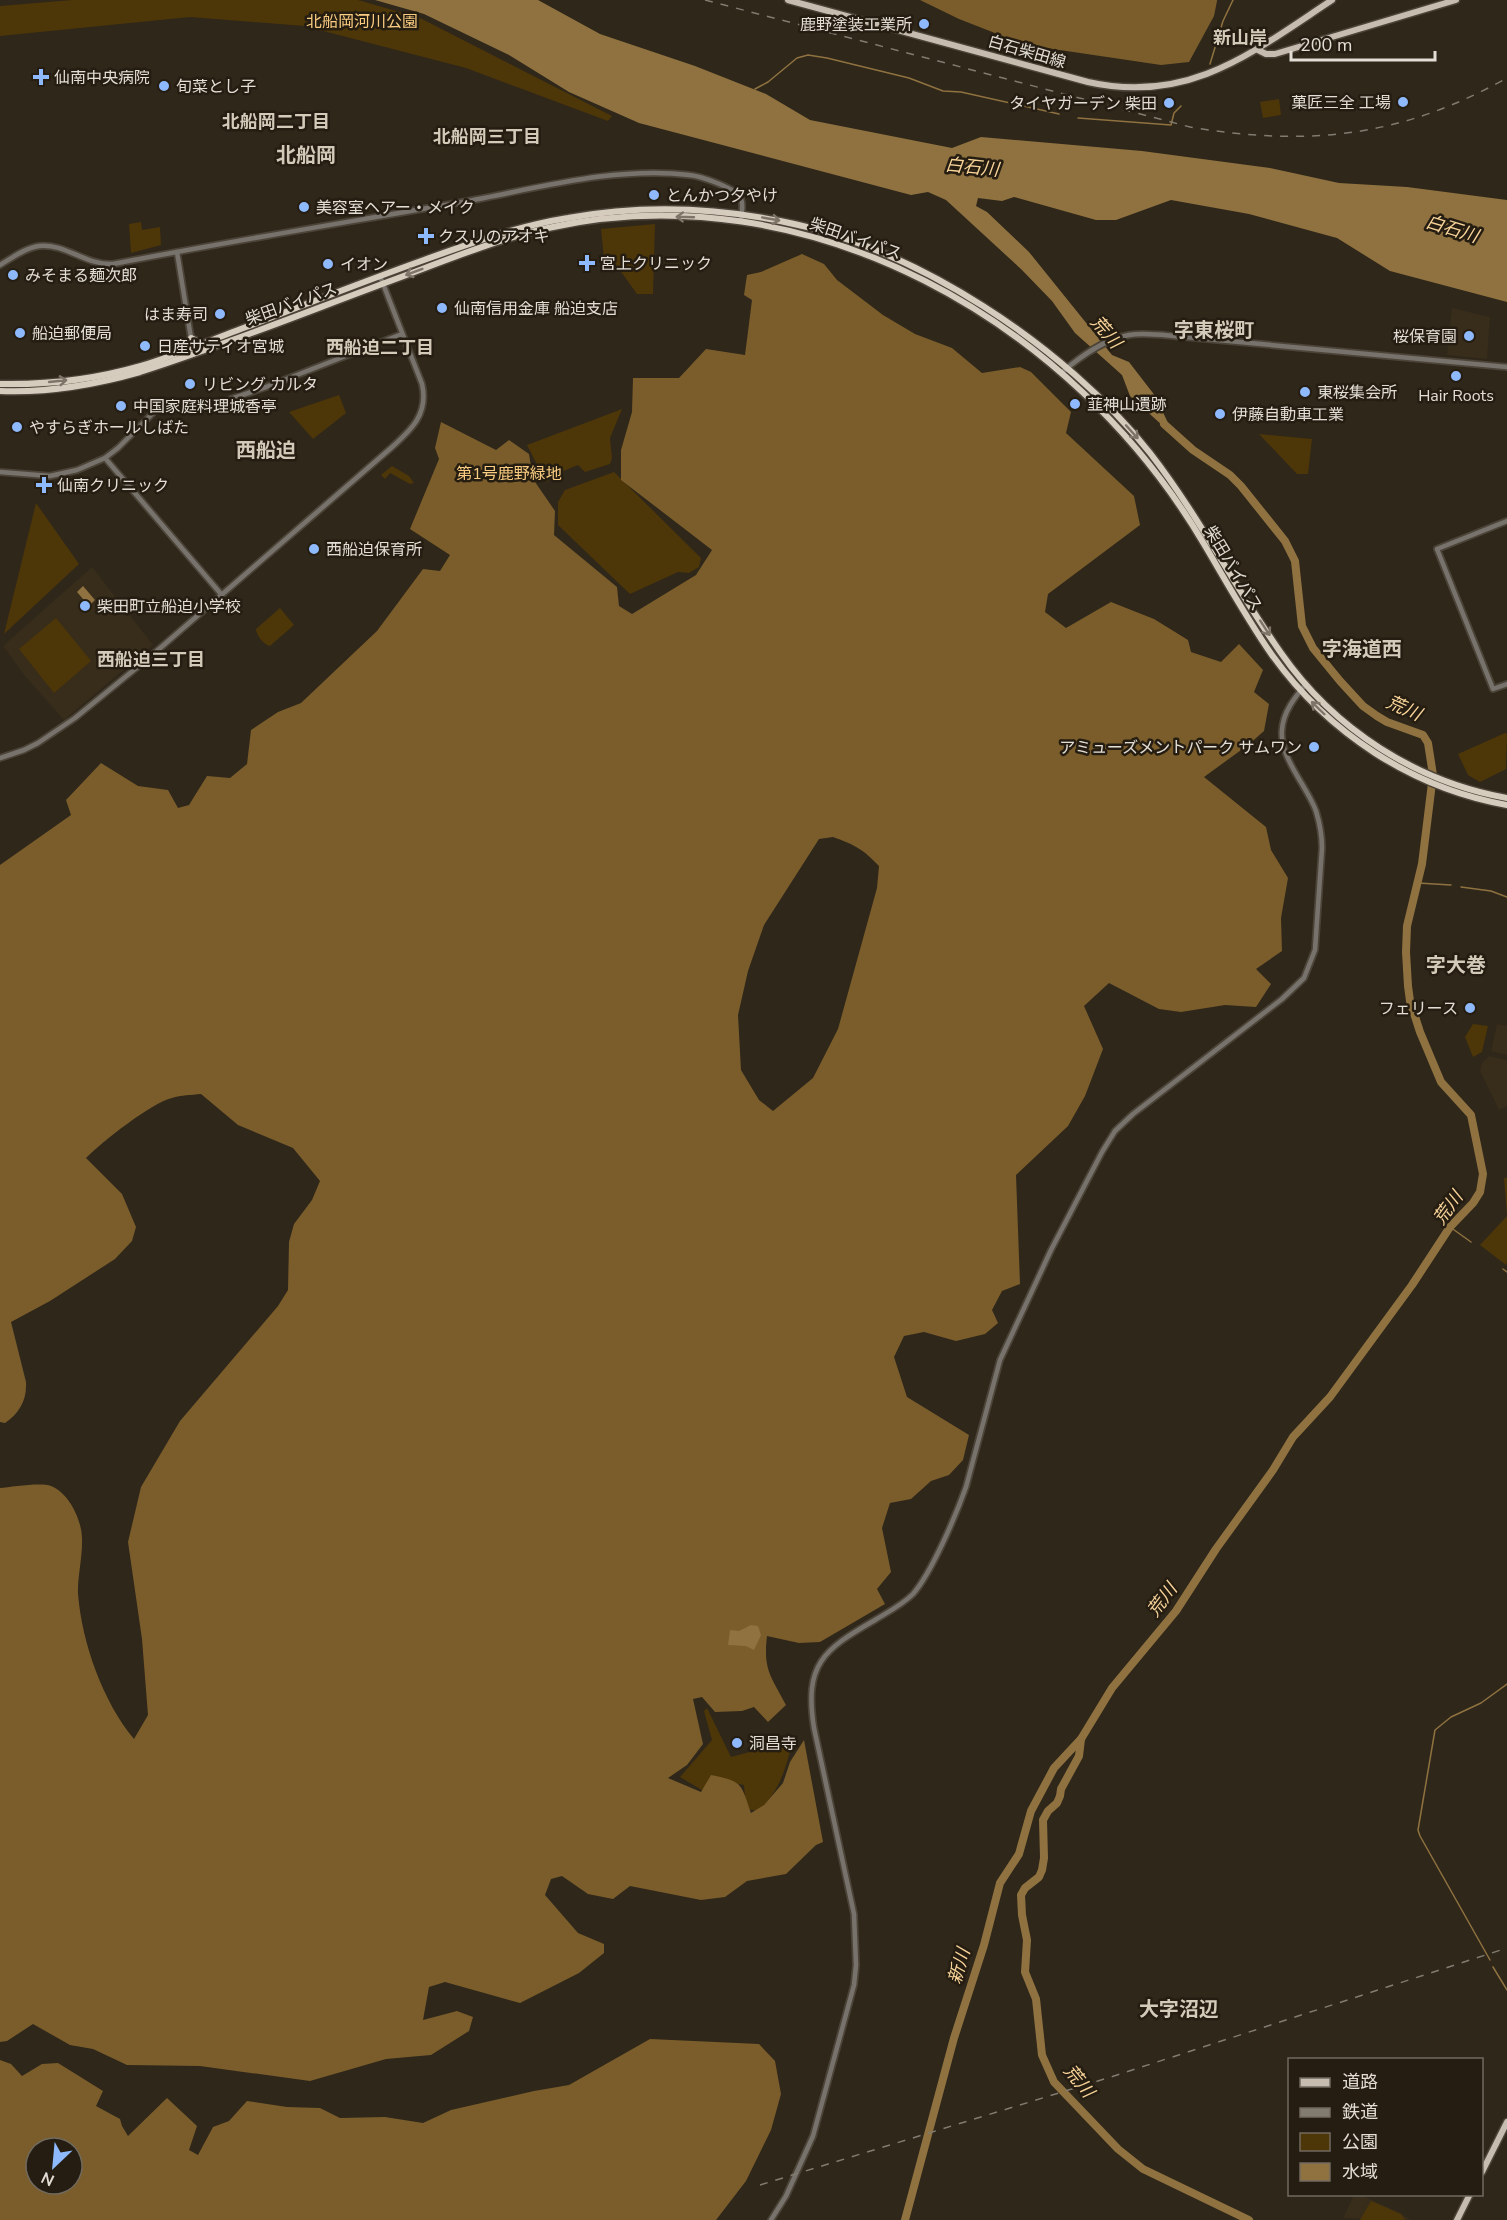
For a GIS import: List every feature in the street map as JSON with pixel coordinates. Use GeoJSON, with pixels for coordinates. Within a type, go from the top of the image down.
{"type":"FeatureCollection","features":[{"type":"Feature","properties":{"kind":"highway","name":"柴田バイパス"},"geometry":{"type":"LineString","coordinates":[[0,384],[39,383],[98,375],[142,365],[487,238],[570,217],[661,209],[813,228],[877,250],[920,270],[990,311],[1110,409],[1159,465],[1198,521],[1283,656],[1337,716],[1361,735],[1407,765],[1459,790],[1507,798]]}},
{"type":"Feature","properties":{"kind":"highway","name":"柴田バイパス"},"geometry":{"type":"LineString","coordinates":[[0,391],[62,389],[96,384],[140,372],[523,234],[596,220],[647,217],[741,218]]}},
{"type":"Feature","properties":{"kind":"highway"},"geometry":{"type":"LineString","coordinates":[[183,351],[191,338],[202,344]]}},
{"type":"Feature","properties":{"kind":"highway","name":"柴田バイパス"},"geometry":{"type":"LineString","coordinates":[[1063,371],[1120,431],[1163,481],[1274,657],[1301,690],[1331,720],[1369,749],[1410,773],[1507,805]]}},
{"type":"Feature","properties":{"kind":"main road","name":"白石柴田線"},"geometry":{"type":"LineString","coordinates":[[788,0],[1080,80],[1108,86],[1142,87],[1187,81],[1223,68],[1258,50],[1332,0]]}},
{"type":"Feature","properties":{"kind":"main road"},"geometry":{"type":"LineString","coordinates":[[1258,50],[1266,54],[1275,54],[1456,0]]}},
{"type":"Feature","properties":{"kind":"main road"},"geometry":{"type":"LineString","coordinates":[[1483,2170],[1507,2122]]}},
{"type":"Feature","properties":{"kind":"main road"},"geometry":{"type":"LineString","coordinates":[[1457,2220],[1469,2196]]}},
{"type":"Feature","properties":{"kind":"street"},"geometry":{"type":"LineString","coordinates":[[0,265],[24,250],[39,246],[55,248],[106,265],[615,175],[678,174],[701,177],[738,194],[742,201],[741,218]]}},
{"type":"Feature","properties":{"kind":"street"},"geometry":{"type":"LineString","coordinates":[[177,252],[191,338]]}},
{"type":"Feature","properties":{"kind":"street"},"geometry":{"type":"LineString","coordinates":[[0,758],[38,743],[75,718],[151,656],[414,425],[423,409],[422,384],[380,276]]}},
{"type":"Feature","properties":{"kind":"street"},"geometry":{"type":"LineString","coordinates":[[0,472],[50,476],[77,470],[105,458],[130,438],[157,409],[166,403],[207,405],[222,402],[402,334]]}},
{"type":"Feature","properties":{"kind":"street"},"geometry":{"type":"LineString","coordinates":[[1063,371],[1110,340],[1126,336],[1185,337],[1507,367]]}},
{"type":"Feature","properties":{"kind":"street"},"geometry":{"type":"LineString","coordinates":[[105,458],[221,594]]}},
{"type":"Feature","properties":{"kind":"street"},"geometry":{"type":"LineString","coordinates":[[1507,521],[1437,549],[1493,689],[1507,684]]}},
{"type":"Feature","properties":{"kind":"street"},"geometry":{"type":"LineString","coordinates":[[771,2220],[791,2187],[813,2136],[854,1985],[856,1965],[854,1914],[814,1728],[811,1706],[813,1680],[822,1659],[831,1648],[907,1600],[919,1586],[931,1565],[966,1487],[1000,1360],[1051,1250],[1115,1131],[1133,1114],[1282,999],[1304,978],[1315,950],[1323,848],[1322,831],[1316,812],[1285,751],[1282,729],[1285,717],[1306,684]]}},
{"type":"Feature","properties":{"kind":"shaded area","name":"桜保育園"},"geometry":{"type":"Polygon","coordinates":[[[1452,308],[1490,317],[1487,359],[1447,355],[1452,308]]]}},
{"type":"Feature","properties":{"kind":"shaded area","name":"柴田町立船迫小学校"},"geometry":{"type":"Polygon","coordinates":[[[92,567],[153,645],[64,720],[25,676],[3,646],[92,567]]]}},
{"type":"Feature","properties":{"kind":"shaded area"},"geometry":{"type":"Polygon","coordinates":[[[1497,1024],[1507,1026],[1507,1055],[1491,1051],[1497,1024]]]}},
{"type":"Feature","properties":{"kind":"shaded area"},"geometry":{"type":"Polygon","coordinates":[[[1489,1056],[1507,1060],[1507,1106],[1499,1110],[1480,1071],[1482,1063],[1489,1056]]]}},
{"type":"Feature","properties":{"kind":"shaded area"},"geometry":{"type":"Polygon","coordinates":[[[1354,2196],[1363,2196],[1411,2220],[1343,2218],[1354,2196]]]}},
{"type":"Feature","properties":{"kind":"green space","name":"北船岡河川公園"},"geometry":{"type":"Polygon","coordinates":[[[72,0],[358,0],[420,18],[612,116],[608,121],[466,68],[304,26],[190,17],[0,36],[0,6],[72,0]]]}},
{"type":"Feature","properties":{"kind":"green space"},"geometry":{"type":"Polygon","coordinates":[[[920,0],[1217,1],[1214,16],[1189,62],[1161,65],[1026,45],[959,19],[920,0]]]}},
{"type":"Feature","properties":{"kind":"green space"},"geometry":{"type":"Polygon","coordinates":[[[1279,99],[1281,115],[1263,118],[1260,102],[1279,99]]]}},
{"type":"Feature","properties":{"kind":"green space"},"geometry":{"type":"Polygon","coordinates":[[[141,222],[142,230],[160,227],[161,245],[131,253],[129,224],[141,222]]]}},
{"type":"Feature","properties":{"kind":"green space"},"geometry":{"type":"Polygon","coordinates":[[[655,224],[653,294],[637,294],[612,259],[604,259],[601,229],[655,224]]]}},
{"type":"Feature","properties":{"kind":"green space","name":"第1号鹿野緑地"},"geometry":{"type":"Polygon","coordinates":[[[802,254],[824,264],[837,280],[883,315],[915,334],[952,348],[982,373],[1020,367],[1031,372],[1071,412],[1066,433],[1134,496],[1140,525],[1048,594],[1045,612],[1066,628],[1111,602],[1154,619],[1188,640],[1191,652],[1221,662],[1239,644],[1263,670],[1254,692],[1269,704],[1264,731],[1204,777],[1266,827],[1271,850],[1288,878],[1281,918],[1282,951],[1256,969],[1271,984],[1256,1007],[1225,1005],[1181,1012],[1159,1009],[1109,983],[1084,1006],[1103,1049],[1085,1096],[1068,1126],[1016,1175],[1020,1284],[1002,1291],[992,1310],[998,1323],[985,1334],[956,1341],[924,1332],[904,1336],[894,1357],[907,1397],[969,1435],[963,1460],[949,1475],[931,1481],[911,1499],[890,1503],[882,1528],[891,1572],[877,1589],[885,1604],[820,1642],[799,1643],[767,1636],[767,1665],[786,1705],[768,1722],[754,1707],[742,1711],[715,1712],[702,1697],[693,1699],[703,1744],[687,1765],[668,1778],[701,1792],[711,1775],[729,1779],[739,1785],[751,1813],[764,1805],[783,1783],[790,1762],[804,1740],[823,1842],[816,1845],[786,1874],[747,1881],[725,1897],[701,1900],[630,1886],[613,1899],[588,1894],[562,1876],[551,1879],[545,1895],[578,1933],[604,1944],[604,1953],[579,1973],[520,2003],[445,1982],[429,1987],[423,2020],[457,2011],[473,2017],[469,2031],[431,2055],[386,2059],[310,2081],[200,2066],[127,2065],[93,2049],[70,2045],[33,2024],[7,2041],[0,2042],[0,1488],[51,1486],[66,1497],[73,1508],[82,1533],[78,1594],[89,1652],[113,1708],[134,1739],[148,1715],[142,1639],[128,1542],[141,1487],[180,1421],[278,1306],[288,1290],[289,1242],[294,1224],[312,1200],[320,1181],[293,1148],[238,1125],[201,1094],[179,1096],[163,1101],[127,1124],[86,1158],[122,1194],[136,1227],[132,1241],[115,1259],[50,1301],[11,1322],[26,1389],[18,1411],[5,1423],[0,1422],[0,865],[71,815],[66,800],[101,763],[138,786],[168,790],[178,808],[189,805],[207,776],[230,778],[247,764],[251,730],[278,712],[301,703],[377,631],[423,569],[440,571],[450,555],[410,529],[439,459],[435,448],[441,422],[496,450],[509,440],[529,454],[533,479],[555,511],[554,535],[617,587],[619,606],[632,614],[696,575],[712,550],[621,480],[621,450],[632,412],[633,378],[679,378],[706,349],[745,355],[752,300],[744,295],[747,275],[761,272],[802,254]],[[833,837],[819,839],[764,925],[748,971],[738,1015],[741,1070],[759,1100],[773,1111],[813,1078],[838,1029],[877,888],[879,866],[863,851],[833,837]]]}},
{"type":"Feature","properties":{"kind":"green space"},"geometry":{"type":"Polygon","coordinates":[[[339,395],[346,413],[313,439],[289,412],[339,395]]]}},
{"type":"Feature","properties":{"kind":"green space"},"geometry":{"type":"Polygon","coordinates":[[[622,409],[610,438],[612,458],[610,464],[585,472],[578,465],[546,482],[527,445],[622,409]]]}},
{"type":"Feature","properties":{"kind":"green space"},"geometry":{"type":"Polygon","coordinates":[[[1259,434],[1312,439],[1308,474],[1297,474],[1259,434]]]}},
{"type":"Feature","properties":{"kind":"green space"},"geometry":{"type":"Polygon","coordinates":[[[392,466],[409,476],[414,483],[410,484],[390,473],[385,479],[381,475],[392,466]]]}},
{"type":"Feature","properties":{"kind":"green space"},"geometry":{"type":"Polygon","coordinates":[[[614,472],[701,558],[699,567],[689,573],[678,572],[630,594],[558,525],[558,502],[565,490],[614,472]]]}},
{"type":"Feature","properties":{"kind":"green space"},"geometry":{"type":"Polygon","coordinates":[[[36,503],[79,564],[4,634],[36,503]]]}},
{"type":"Feature","properties":{"kind":"green space"},"geometry":{"type":"Polygon","coordinates":[[[280,608],[294,625],[270,646],[265,644],[256,629],[280,608]]]}},
{"type":"Feature","properties":{"kind":"green space"},"geometry":{"type":"Polygon","coordinates":[[[56,618],[91,661],[54,693],[19,649],[56,618]]]}},
{"type":"Feature","properties":{"kind":"green space"},"geometry":{"type":"Polygon","coordinates":[[[1507,734],[1506,769],[1480,782],[1468,775],[1458,754],[1507,734]]]}},
{"type":"Feature","properties":{"kind":"green space"},"geometry":{"type":"Polygon","coordinates":[[[1473,1024],[1488,1026],[1482,1052],[1473,1057],[1465,1037],[1473,1024]]]}},
{"type":"Feature","properties":{"kind":"green space"},"geometry":{"type":"Polygon","coordinates":[[[1504,1178],[1507,1178],[1507,1216],[1504,1178]]]}},
{"type":"Feature","properties":{"kind":"green space"},"geometry":{"type":"Polygon","coordinates":[[[1507,1216],[1507,1261],[1506,1265],[1480,1245],[1507,1216]]]}},
{"type":"Feature","properties":{"kind":"green space"},"geometry":{"type":"Polygon","coordinates":[[[707,1708],[731,1757],[793,1740],[777,1787],[758,1811],[746,1809],[744,1785],[722,1781],[705,1792],[680,1777],[712,1740],[704,1711],[707,1708]]]}},
{"type":"Feature","properties":{"kind":"green space"},"geometry":{"type":"Polygon","coordinates":[[[650,2039],[759,2044],[775,2061],[781,2094],[771,2130],[746,2181],[716,2220],[0,2220],[0,2060],[11,2064],[22,2076],[42,2064],[58,2063],[103,2091],[96,2106],[120,2119],[128,2136],[167,2098],[197,2126],[189,2150],[198,2155],[213,2127],[229,2121],[247,2101],[287,2107],[320,2108],[340,2118],[385,2117],[423,2123],[451,2110],[569,2085],[650,2039]]]}},
{"type":"Feature","properties":{"kind":"green space"},"geometry":{"type":"Polygon","coordinates":[[[1371,2201],[1401,2214],[1405,2220],[1360,2220],[1371,2201]]]}},
{"type":"Feature","properties":{"kind":"water","name":"白石川"},"geometry":{"type":"Polygon","coordinates":[[[375,0],[538,0],[600,34],[695,66],[766,94],[810,120],[952,148],[981,137],[1142,151],[1270,168],[1339,183],[1407,187],[1507,200],[1507,302],[1390,271],[1337,238],[1249,214],[1171,200],[1116,220],[1096,220],[1014,197],[1002,201],[978,198],[976,206],[987,212],[1029,252],[1112,355],[1129,362],[1156,397],[1174,436],[1130,396],[1122,375],[1075,333],[1052,301],[946,200],[928,192],[911,195],[639,123],[569,92],[509,55],[424,14],[375,0]]]}},
{"type":"Feature","properties":{"kind":"water"},"geometry":{"type":"Polygon","coordinates":[[[83,586],[95,600],[89,606],[77,592],[83,586]]]}},
{"type":"Feature","properties":{"kind":"water"},"geometry":{"type":"Polygon","coordinates":[[[751,1625],[758,1626],[761,1635],[754,1650],[746,1646],[728,1645],[730,1630],[739,1631],[751,1625]]]}},
{"type":"Feature","properties":{"kind":"waterway"},"geometry":{"type":"LineString","coordinates":[[1210,64],[1223,21],[1233,0]]}},
{"type":"Feature","properties":{"kind":"waterway"},"geometry":{"type":"LineString","coordinates":[[755,89],[768,82],[797,58],[808,55],[909,78],[943,91],[961,92],[1059,114]]}},
{"type":"Feature","properties":{"kind":"waterway"},"geometry":{"type":"LineString","coordinates":[[1078,118],[1171,125],[1174,113],[1181,106]]}},
{"type":"Feature","properties":{"kind":"waterway","name":"荒川"},"geometry":{"type":"LineString","coordinates":[[1164,424],[1193,450],[1230,475],[1285,541],[1295,561],[1302,626],[1313,648],[1340,681],[1363,706],[1377,716],[1423,735],[1428,743],[1433,775],[1422,864],[1407,926],[1408,986],[1410,1001],[1420,1032],[1441,1082],[1471,1115],[1483,1174],[1480,1192],[1473,1203],[1450,1227],[1412,1285],[1330,1397],[1293,1437],[1273,1470],[1216,1549],[1176,1611],[1112,1688],[1081,1739],[1079,1756],[1061,1789],[1057,1803],[1048,1811],[1043,1820],[1042,1870],[1039,1877],[1025,1888],[1021,1895],[1027,1940],[1025,1972],[1036,1999],[1042,2055],[1054,2082],[1118,2149],[1143,2169],[1249,2220]]}},
{"type":"Feature","properties":{"kind":"waterway"},"geometry":{"type":"LineString","coordinates":[[1418,883],[1451,885]]}},
{"type":"Feature","properties":{"kind":"waterway"},"geometry":{"type":"LineString","coordinates":[[1461,887],[1491,891],[1507,897]]}},
{"type":"Feature","properties":{"kind":"waterway"},"geometry":{"type":"LineString","coordinates":[[1450,1227],[1471,1242]]}},
{"type":"Feature","properties":{"kind":"waterway"},"geometry":{"type":"LineString","coordinates":[[1503,1269],[1507,1272]]}},
{"type":"Feature","properties":{"kind":"waterway"},"geometry":{"type":"LineString","coordinates":[[1490,1960],[1418,1830],[1435,1730],[1451,1717],[1481,1703],[1507,1684]]}},
{"type":"Feature","properties":{"kind":"waterway","name":"新川"},"geometry":{"type":"LineString","coordinates":[[905,2220],[954,2038],[984,1945],[1000,1883],[1019,1854],[1031,1811],[1054,1768],[1081,1739]]}},
{"type":"Feature","properties":{"kind":"waterway"},"geometry":{"type":"LineString","coordinates":[[1493,1967],[1507,1990]]}},
{"type":"Feature","properties":{"kind":"railway"},"geometry":{"type":"LineString","coordinates":[[705,0],[1190,127],[1233,133],[1315,136],[1391,125],[1468,98],[1507,78]]}},
{"type":"Feature","properties":{"kind":"railway"},"geometry":{"type":"LineString","coordinates":[[760,2185],[1114,2076],[1507,1948]]}},
{"type":"Feature","properties":{"kind":"place","name":"鹿野塗装工業所"},"geometry":{"type":"Point","coordinates":[924,24]}},
{"type":"Feature","properties":{"kind":"place","name":"仙南中央病院"},"geometry":{"type":"Point","coordinates":[41,77]}},
{"type":"Feature","properties":{"kind":"place","name":"旬菜とし子"},"geometry":{"type":"Point","coordinates":[164,86]}},
{"type":"Feature","properties":{"kind":"place","name":"菓匠三全 工場"},"geometry":{"type":"Point","coordinates":[1403,102]}},
{"type":"Feature","properties":{"kind":"place","name":"タイヤガーデン 柴田"},"geometry":{"type":"Point","coordinates":[1169,103]}},
{"type":"Feature","properties":{"kind":"place","name":"とんかつ夕やけ"},"geometry":{"type":"Point","coordinates":[654,195]}},
{"type":"Feature","properties":{"kind":"place","name":"美容室ヘアー・メイク"},"geometry":{"type":"Point","coordinates":[304,207]}},
{"type":"Feature","properties":{"kind":"place","name":"クスリのアオキ"},"geometry":{"type":"Point","coordinates":[426,236]}},
{"type":"Feature","properties":{"kind":"place","name":"宮上クリニック"},"geometry":{"type":"Point","coordinates":[587,263]}},
{"type":"Feature","properties":{"kind":"place","name":"イオン"},"geometry":{"type":"Point","coordinates":[328,264]}},
{"type":"Feature","properties":{"kind":"place","name":"みそまる麺次郎"},"geometry":{"type":"Point","coordinates":[13,275]}},
{"type":"Feature","properties":{"kind":"place","name":"仙南信用金庫 船迫支店"},"geometry":{"type":"Point","coordinates":[442,308]}},
{"type":"Feature","properties":{"kind":"place","name":"はま寿司"},"geometry":{"type":"Point","coordinates":[220,314]}},
{"type":"Feature","properties":{"kind":"place","name":"船迫郵便局"},"geometry":{"type":"Point","coordinates":[20,333]}},
{"type":"Feature","properties":{"kind":"place","name":"桜保育園"},"geometry":{"type":"Point","coordinates":[1469,336]}},
{"type":"Feature","properties":{"kind":"place","name":"日産サティオ宮城"},"geometry":{"type":"Point","coordinates":[145,346]}},
{"type":"Feature","properties":{"kind":"place","name":"Hair Roots"},"geometry":{"type":"Point","coordinates":[1456,376]}},
{"type":"Feature","properties":{"kind":"place","name":"リビング カルタ"},"geometry":{"type":"Point","coordinates":[190,384]}},
{"type":"Feature","properties":{"kind":"place","name":"東桜集会所"},"geometry":{"type":"Point","coordinates":[1305,392]}},
{"type":"Feature","properties":{"kind":"place","name":"韮神山遺跡"},"geometry":{"type":"Point","coordinates":[1075,404]}},
{"type":"Feature","properties":{"kind":"place","name":"中国家庭料理城香亭"},"geometry":{"type":"Point","coordinates":[121,406]}},
{"type":"Feature","properties":{"kind":"place","name":"伊藤自動車工業"},"geometry":{"type":"Point","coordinates":[1220,414]}},
{"type":"Feature","properties":{"kind":"place","name":"やすらぎホールしばた"},"geometry":{"type":"Point","coordinates":[17,427]}},
{"type":"Feature","properties":{"kind":"place","name":"仙南クリニック"},"geometry":{"type":"Point","coordinates":[44,485]}},
{"type":"Feature","properties":{"kind":"place","name":"西船迫保育所"},"geometry":{"type":"Point","coordinates":[314,549]}},
{"type":"Feature","properties":{"kind":"place","name":"柴田町立船迫小学校"},"geometry":{"type":"Point","coordinates":[85,606]}},
{"type":"Feature","properties":{"kind":"place","name":"アミューズメントパーク サムワン"},"geometry":{"type":"Point","coordinates":[1314,747]}},
{"type":"Feature","properties":{"kind":"place","name":"フェリース"},"geometry":{"type":"Point","coordinates":[1470,1008]}},
{"type":"Feature","properties":{"kind":"place","name":"洞昌寺"},"geometry":{"type":"Point","coordinates":[737,1743]}},
{"type":"Feature","properties":{"kind":"district","name":"新山岸"},"geometry":{"type":"Point","coordinates":[1240,38]}},
{"type":"Feature","properties":{"kind":"district","name":"北船岡二丁目"},"geometry":{"type":"Point","coordinates":[276,122]}},
{"type":"Feature","properties":{"kind":"district","name":"北船岡三丁目"},"geometry":{"type":"Point","coordinates":[487,137]}},
{"type":"Feature","properties":{"kind":"district","name":"北船岡"},"geometry":{"type":"Point","coordinates":[306,155]}},
{"type":"Feature","properties":{"kind":"district","name":"字東桜町"},"geometry":{"type":"Point","coordinates":[1214,330]}},
{"type":"Feature","properties":{"kind":"district","name":"西船迫二丁目"},"geometry":{"type":"Point","coordinates":[380,348]}},
{"type":"Feature","properties":{"kind":"district","name":"西船迫"},"geometry":{"type":"Point","coordinates":[266,450]}},
{"type":"Feature","properties":{"kind":"district","name":"字海道西"},"geometry":{"type":"Point","coordinates":[1362,649]}},
{"type":"Feature","properties":{"kind":"district","name":"西船迫三丁目"},"geometry":{"type":"Point","coordinates":[151,660]}},
{"type":"Feature","properties":{"kind":"district","name":"字大巻"},"geometry":{"type":"Point","coordinates":[1456,965]}},
{"type":"Feature","properties":{"kind":"district","name":"大字沼辺"},"geometry":{"type":"Point","coordinates":[1179,2009]}}]}
